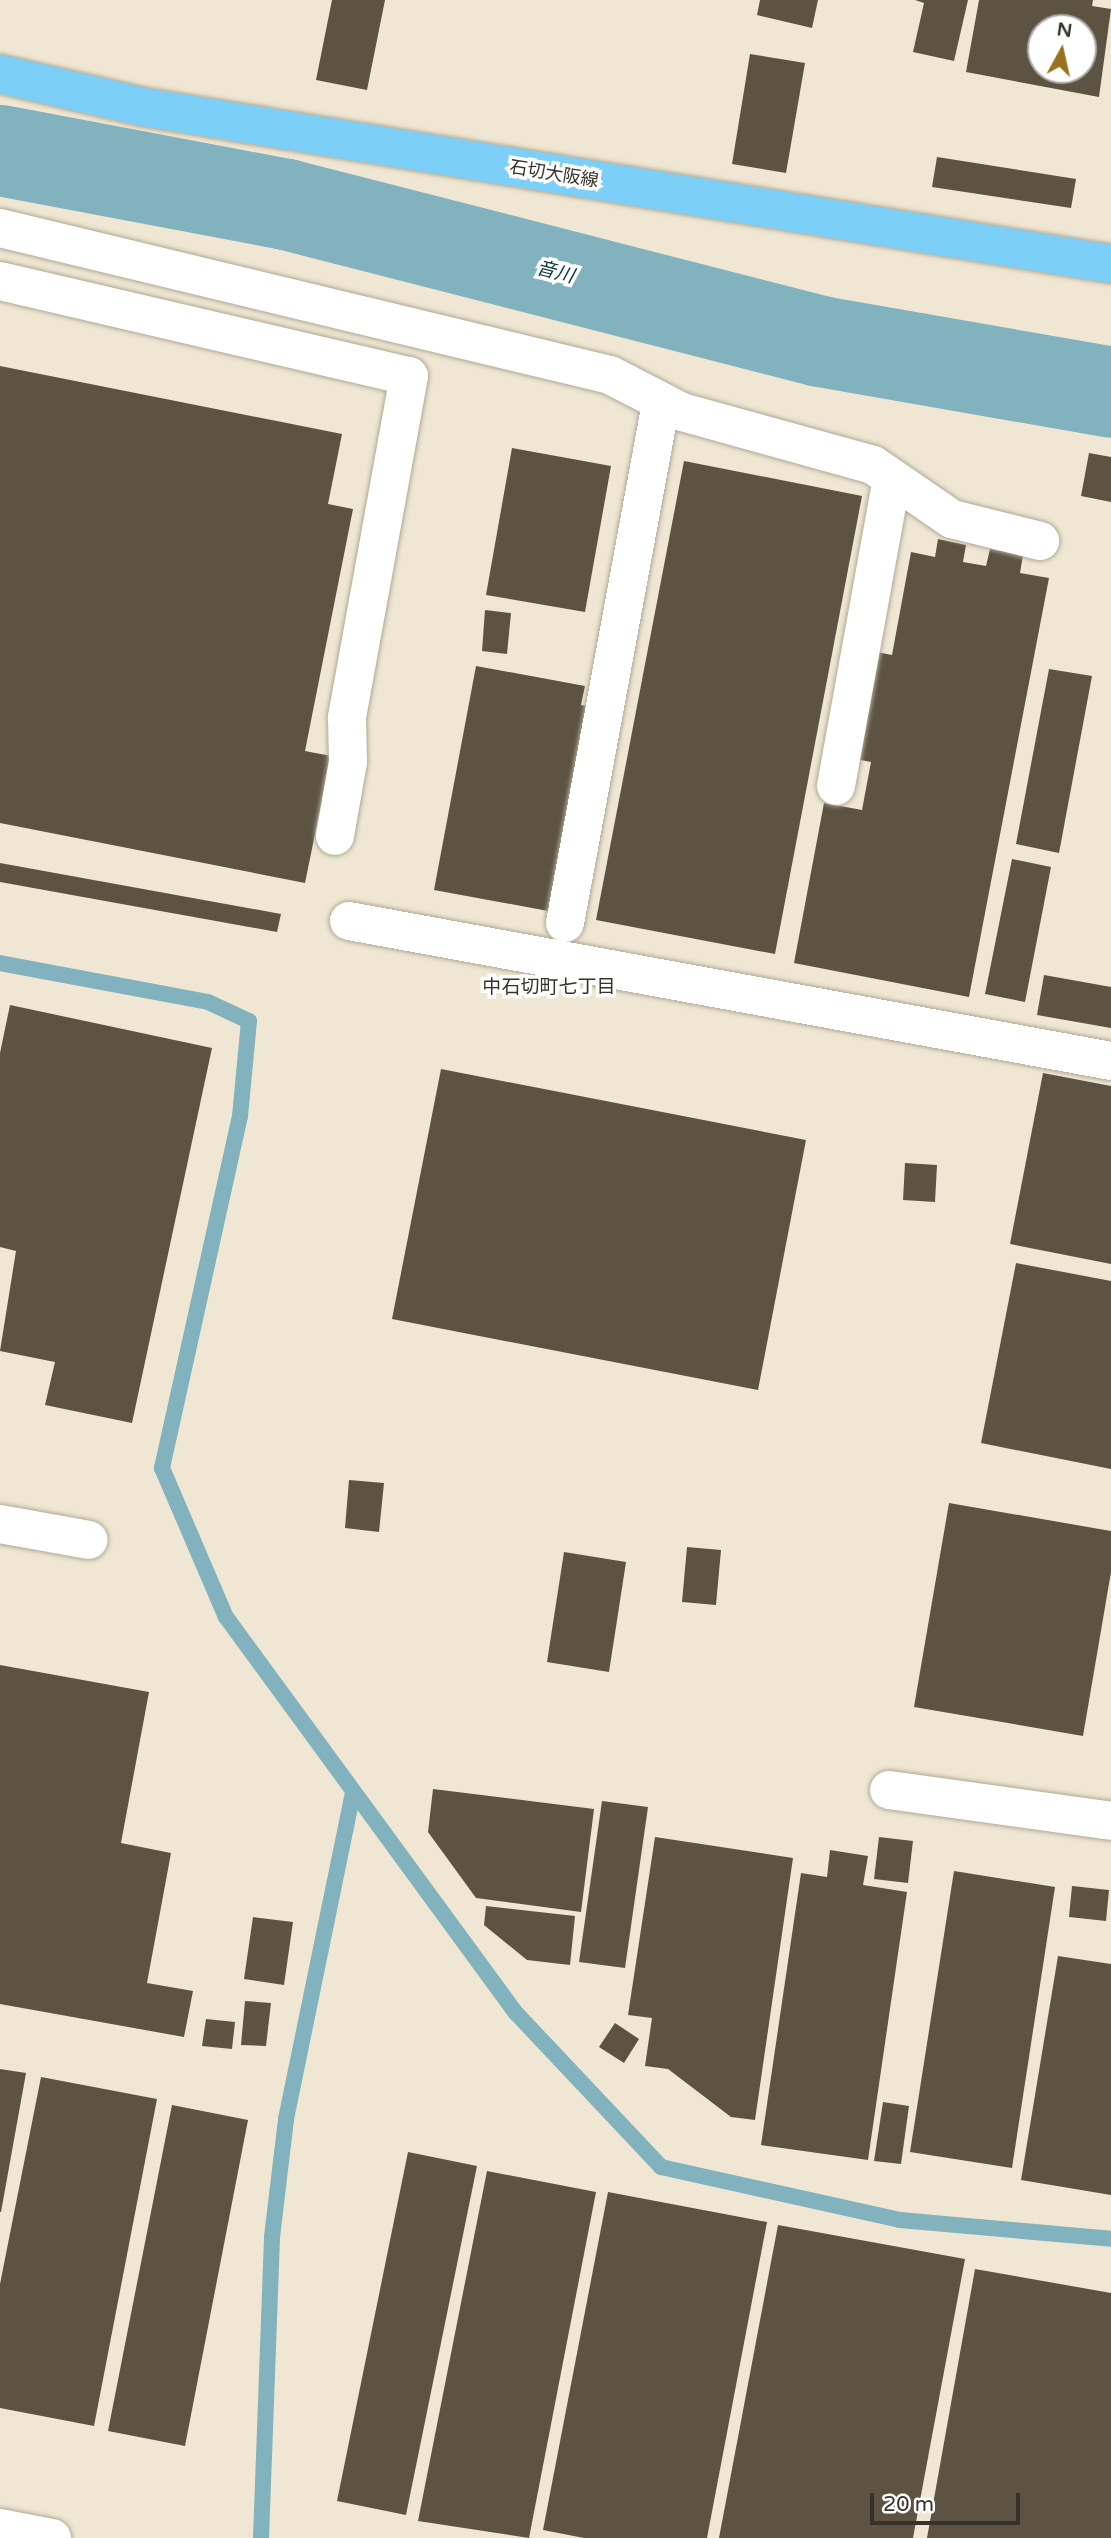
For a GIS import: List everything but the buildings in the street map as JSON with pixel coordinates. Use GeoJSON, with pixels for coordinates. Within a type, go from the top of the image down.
{"type":"FeatureCollection","features":[{"type":"Feature","properties":{"kind":"main road","name":"石切大阪線"},"geometry":{"type":"LineString","coordinates":[[0,74],[143,107],[1111,264]]}},
{"type":"Feature","properties":{"kind":"street"},"geometry":{"type":"LineString","coordinates":[[0,228],[610,375],[661,402],[818,447],[892,479],[952,519],[1040,541]]}},
{"type":"Feature","properties":{"kind":"street"},"geometry":{"type":"LineString","coordinates":[[0,281],[409,376],[347,718],[348,762],[335,836]]}},
{"type":"Feature","properties":{"kind":"street"},"geometry":{"type":"LineString","coordinates":[[565,923],[661,402]]}},
{"type":"Feature","properties":{"kind":"street"},"geometry":{"type":"LineString","coordinates":[[836,786],[892,479]]}},
{"type":"Feature","properties":{"kind":"street"},"geometry":{"type":"LineString","coordinates":[[349,921],[1111,1061]]}},
{"type":"Feature","properties":{"kind":"street"},"geometry":{"type":"LineString","coordinates":[[0,1524],[89,1540]]}},
{"type":"Feature","properties":{"kind":"street"},"geometry":{"type":"LineString","coordinates":[[890,1790],[1111,1821]]}},
{"type":"Feature","properties":{"kind":"street"},"geometry":{"type":"LineString","coordinates":[[0,2528],[52,2538]]}},
{"type":"Feature","properties":{"kind":"waterway","name":"音川"},"geometry":{"type":"LineString","coordinates":[[0,150],[286,204],[820,341],[1111,392]]}},
{"type":"Feature","properties":{"kind":"waterway"},"geometry":{"type":"LineString","coordinates":[[0,963],[208,1002],[249,1021],[240,1116],[162,1468],[226,1617],[516,2013],[661,2167],[900,2220],[1111,2239]]}},
{"type":"Feature","properties":{"kind":"waterway"},"geometry":{"type":"LineString","coordinates":[[261,2538],[272,2237],[286,2119],[353,1792]]}},
{"type":"Feature","properties":{"kind":"district","name":"中石切町七丁目"},"geometry":{"type":"Point","coordinates":[549,988]}}]}
